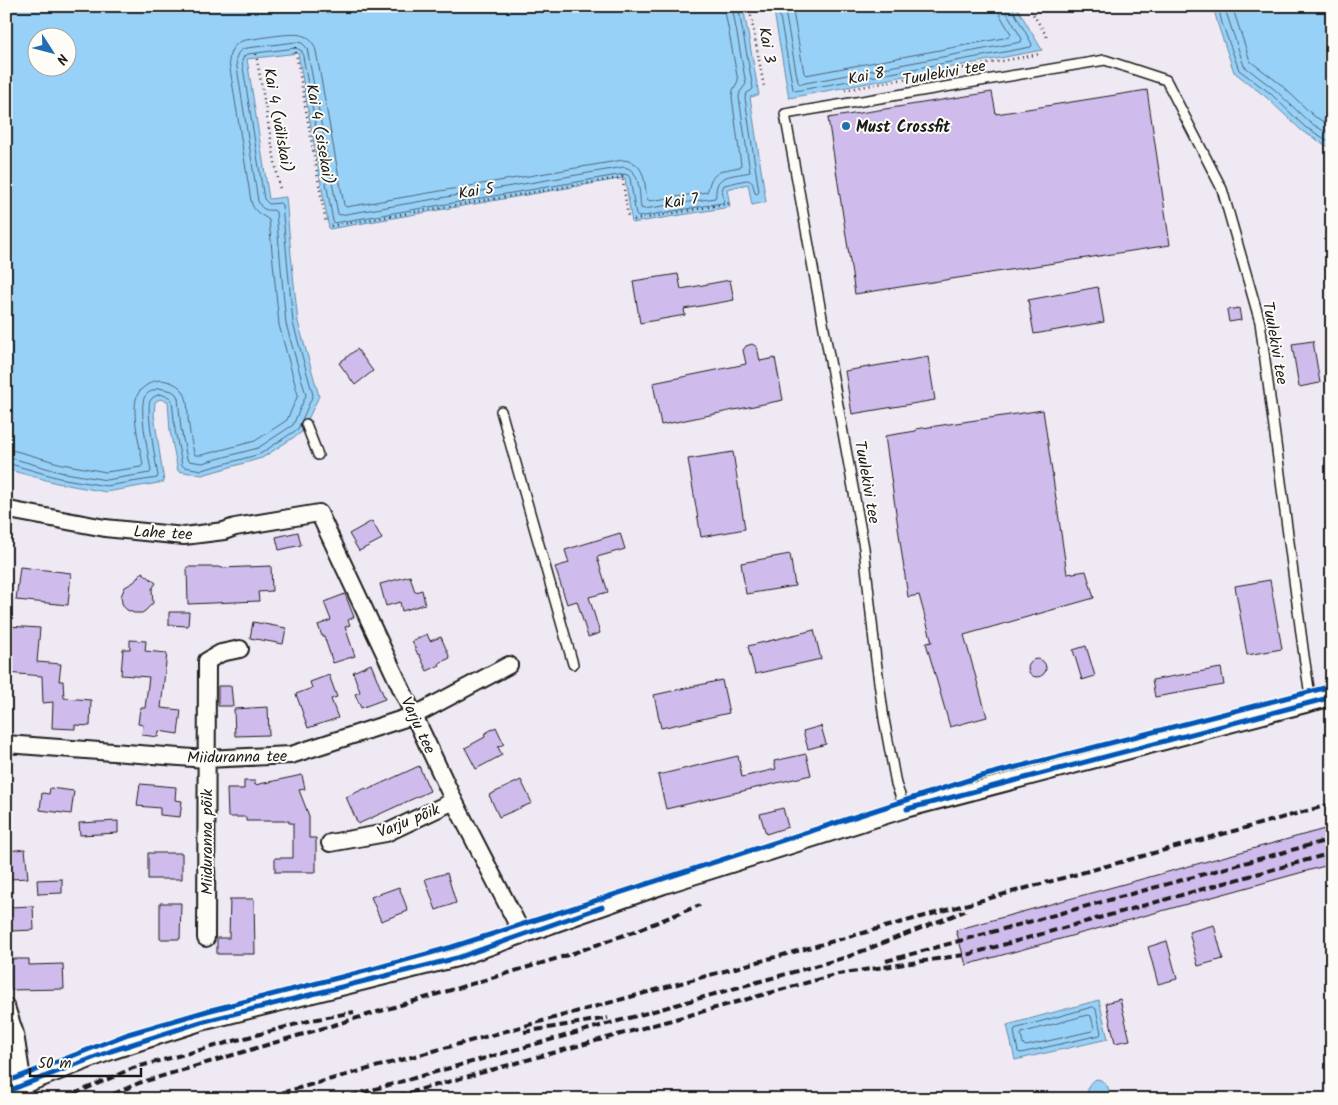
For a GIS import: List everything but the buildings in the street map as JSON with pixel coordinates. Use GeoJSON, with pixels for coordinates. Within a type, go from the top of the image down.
{"type":"FeatureCollection","features":[{"type":"Feature","properties":{"kind":"street","name":"Lahe tee"},"geometry":{"type":"LineString","coordinates":[[6,510],[105,528],[184,536],[224,531],[235,527],[319,513]]}},
{"type":"Feature","properties":{"kind":"street","name":"Varju tee"},"geometry":{"type":"LineString","coordinates":[[319,513],[454,800],[523,935]]}},
{"type":"Feature","properties":{"kind":"street","name":"Miiduranna põik"},"geometry":{"type":"LineString","coordinates":[[206,938],[208,661],[221,653],[240,649]]}},
{"type":"Feature","properties":{"kind":"street","name":"Miiduranna tee"},"geometry":{"type":"LineString","coordinates":[[6,744],[206,759],[291,756],[415,716],[509,665]]}},
{"type":"Feature","properties":{"kind":"street"},"geometry":{"type":"LineString","coordinates":[[6,1092],[111,1051],[201,1022],[457,958],[664,885],[904,809],[1332,697]]}},
{"type":"Feature","properties":{"kind":"street","name":"Varju põik"},"geometry":{"type":"LineString","coordinates":[[330,843],[386,833],[454,800]]}},
{"type":"Feature","properties":{"kind":"street"},"geometry":{"type":"LineString","coordinates":[[6,1007],[15,1034],[23,1085]]}},
{"type":"Feature","properties":{"kind":"lane","name":"Tuulekivi tee"},"geometry":{"type":"LineString","coordinates":[[904,809],[896,784],[884,719],[864,548],[785,114],[1105,60],[1166,80],[1222,189],[1260,322],[1311,702]]}},
{"type":"Feature","properties":{"kind":"lane"},"geometry":{"type":"LineString","coordinates":[[501,411],[573,664]]}},
{"type":"Feature","properties":{"kind":"lane"},"geometry":{"type":"LineString","coordinates":[[306,424],[318,456]]}},
{"type":"Feature","properties":{"kind":"path"},"geometry":{"type":"LineString","coordinates":[[1028,6],[1049,40]]}},
{"type":"Feature","properties":{"kind":"water"},"geometry":{"type":"Polygon","coordinates":[[[6,6],[743,6],[759,95],[750,97],[766,202],[752,205],[748,184],[727,189],[730,207],[632,223],[625,178],[329,229],[298,53],[247,59],[269,199],[286,197],[298,322],[319,396],[302,432],[262,458],[202,475],[178,471],[170,431],[168,401],[160,399],[155,402],[154,415],[164,482],[106,492],[57,483],[6,469],[6,6]]]}},
{"type":"Feature","properties":{"kind":"water"},"geometry":{"type":"Polygon","coordinates":[[[773,6],[1016,6],[1042,50],[789,98],[773,6]]]}},
{"type":"Feature","properties":{"kind":"water"},"geometry":{"type":"Polygon","coordinates":[[[1213,6],[1332,6],[1332,149],[1302,131],[1266,97],[1234,72],[1213,6]]]}},
{"type":"Feature","properties":{"kind":"water"},"geometry":{"type":"Polygon","coordinates":[[[1099,1000],[1108,1039],[1015,1060],[1007,1025],[1099,1000]]]}},
{"type":"Feature","properties":{"kind":"water"},"geometry":{"type":"Polygon","coordinates":[[[1097,1079],[1101,1080],[1108,1087],[1109,1092],[1103,1099],[1090,1099],[1088,1087],[1091,1082],[1097,1079]]]}},
{"type":"Feature","properties":{"kind":"railway"},"geometry":{"type":"LineString","coordinates":[[259,1099],[1332,804]]}},
{"type":"Feature","properties":{"kind":"railway"},"geometry":{"type":"LineString","coordinates":[[886,961],[1332,839]]}},
{"type":"Feature","properties":{"kind":"railway"},"geometry":{"type":"LineString","coordinates":[[386,1099],[838,974],[970,954],[1332,853]]}},
{"type":"Feature","properties":{"kind":"railway"},"geometry":{"type":"LineString","coordinates":[[102,1099],[139,1083],[562,957],[633,932],[700,905]]}},
{"type":"Feature","properties":{"kind":"railway"},"geometry":{"type":"LineString","coordinates":[[339,1099],[847,957],[965,911]]}},
{"type":"Feature","properties":{"kind":"railway"},"geometry":{"type":"LineString","coordinates":[[63,1099],[133,1068],[312,1020],[354,1012]]}},
{"type":"Feature","properties":{"kind":"railway"},"geometry":{"type":"LineString","coordinates":[[524,1032],[608,1018]]}},
{"type":"Feature","properties":{"kind":"cycle path"},"geometry":{"type":"LineString","coordinates":[[6,1082],[128,1034],[207,1011],[452,947],[978,777],[1332,686]]}},
{"type":"Feature","properties":{"kind":"cycle path"},"geometry":{"type":"LineString","coordinates":[[907,809],[1332,697]]}},
{"type":"Feature","properties":{"kind":"cycle path"},"geometry":{"type":"LineString","coordinates":[[6,1092],[111,1051],[201,1022],[457,958],[602,907]]}},
{"type":"Feature","properties":{"kind":"place","name":"Must Crossfit"},"geometry":{"type":"Point","coordinates":[846,126]}}]}
